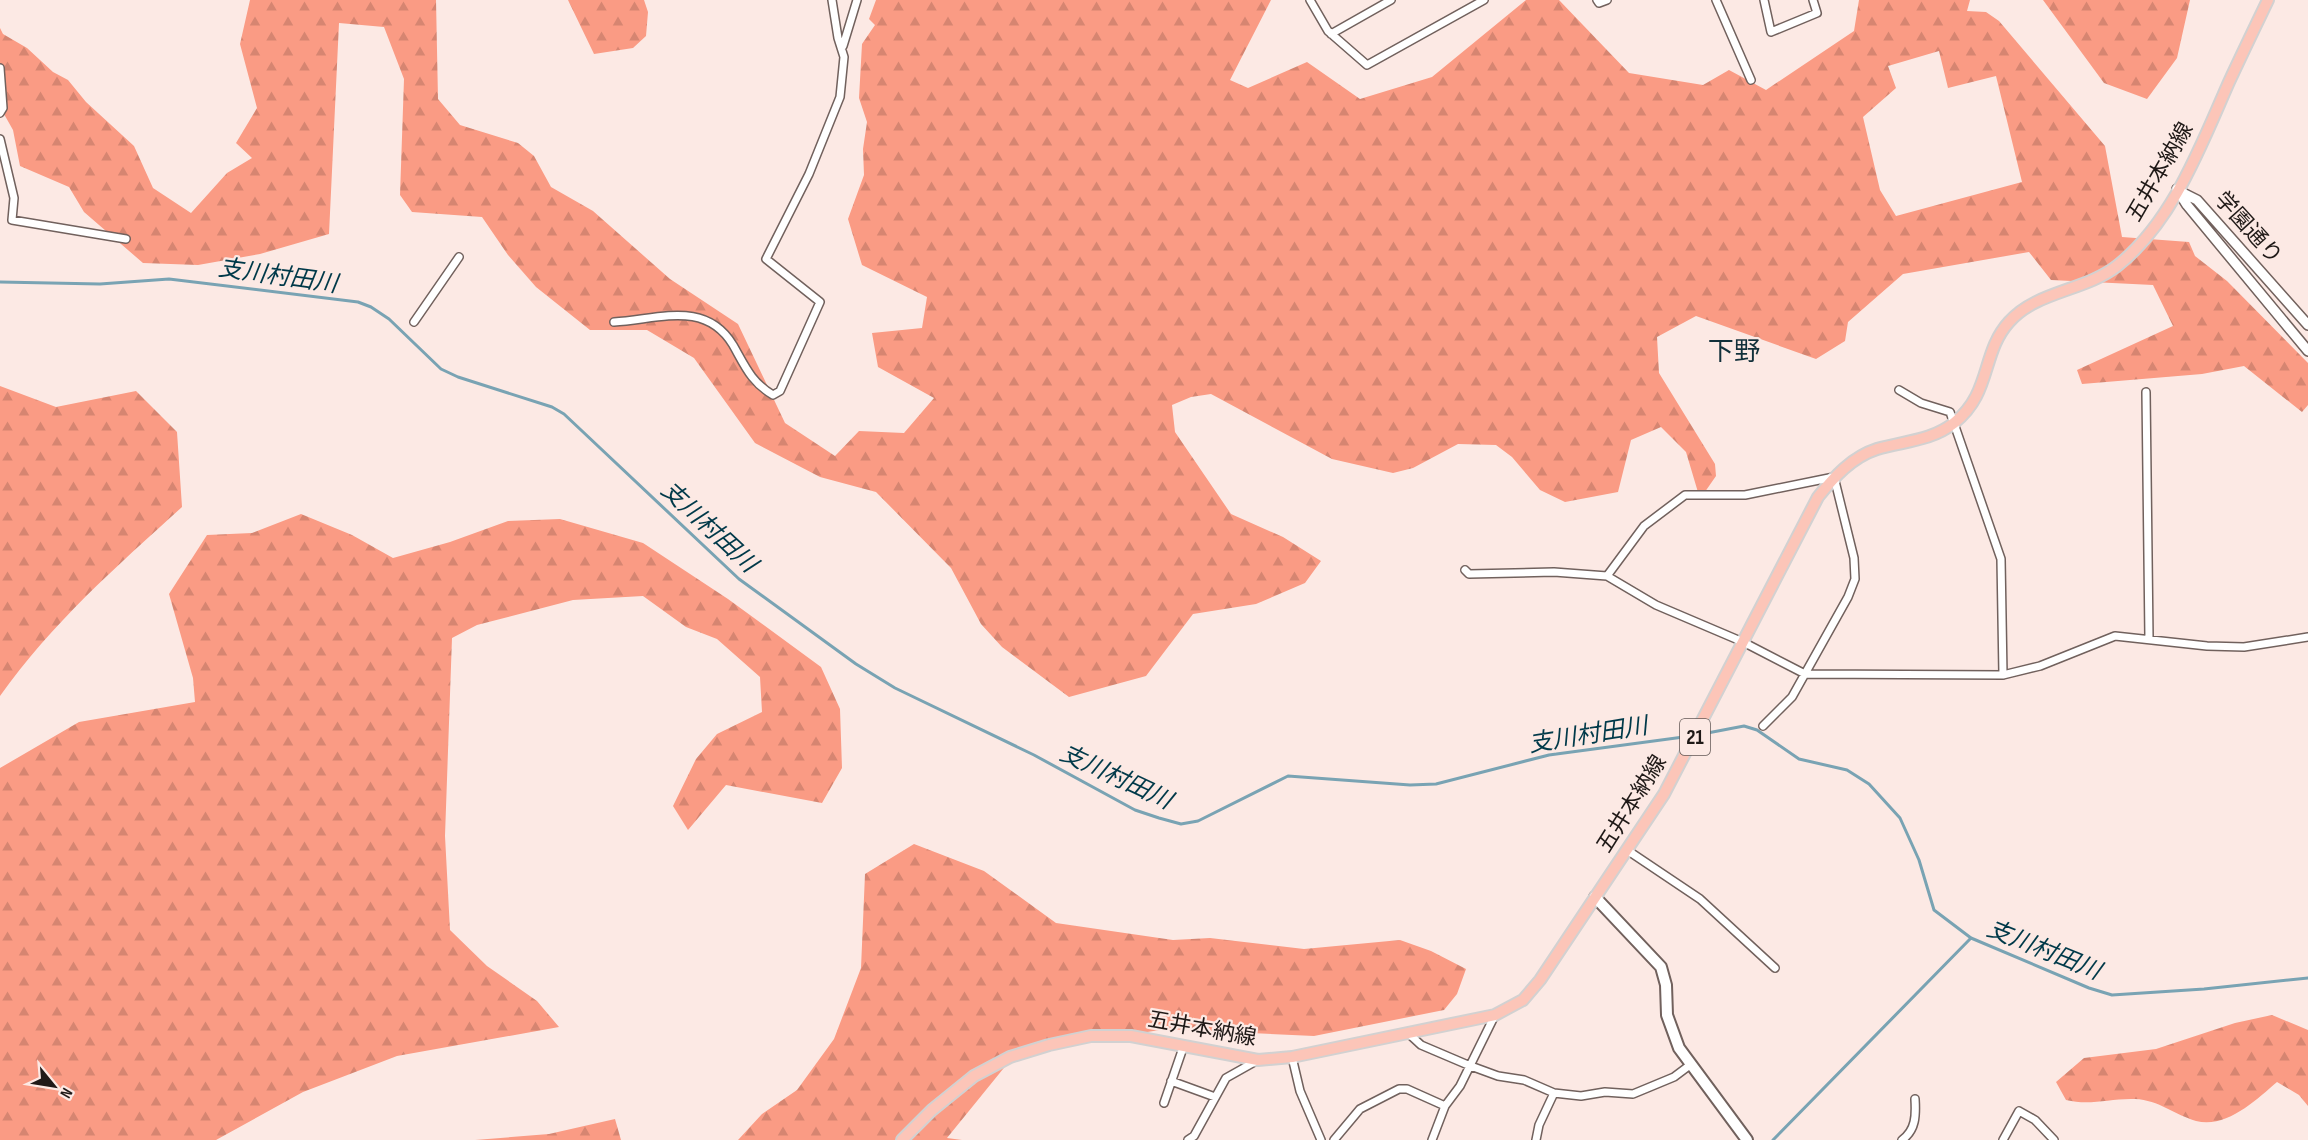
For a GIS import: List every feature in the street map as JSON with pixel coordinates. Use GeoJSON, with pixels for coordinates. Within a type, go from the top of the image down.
{"type":"FeatureCollection","features":[{"type":"Feature","properties":{"kind":"main road","name":"五井本納線"},"geometry":{"type":"LineString","coordinates":[[907,1139],[932,1110],[974,1076],[1020,1054],[1091,1036],[1131,1036],[1258,1060],[1292,1057],[1495,1015],[1510,1009],[1531,992],[1627,850],[1679,768],[1810,509],[1834,477],[1861,456],[1875,449],[1930,437],[1954,423],[1974,402],[1982,388],[1997,339],[2010,320],[2028,306],[2080,287],[2116,267],[2146,237],[2177,189],[2268,0]]}},
{"type":"Feature","properties":{"kind":"main road"},"geometry":{"type":"LineString","coordinates":[[1595,897],[1660,967],[1666,985],[1667,1015],[1679,1048],[1747,1140]]}},
{"type":"Feature","properties":{"kind":"street"},"geometry":{"type":"LineString","coordinates":[[832,0],[838,38],[843,46]]}},
{"type":"Feature","properties":{"kind":"street"},"geometry":{"type":"LineString","coordinates":[[614,322],[665,315],[691,316],[717,324],[732,345],[745,371],[759,387],[773,395],[780,391],[820,302],[766,259],[809,174],[840,97],[843,46],[857,0]]}},
{"type":"Feature","properties":{"kind":"street"},"geometry":{"type":"LineString","coordinates":[[1310,0],[1331,34],[1367,65],[1484,0]]}},
{"type":"Feature","properties":{"kind":"street"},"geometry":{"type":"LineString","coordinates":[[1331,34],[1391,0]]}},
{"type":"Feature","properties":{"kind":"street"},"geometry":{"type":"LineString","coordinates":[[1597,0],[1599,3],[1607,0]]}},
{"type":"Feature","properties":{"kind":"street"},"geometry":{"type":"LineString","coordinates":[[1716,0],[1751,80]]}},
{"type":"Feature","properties":{"kind":"street"},"geometry":{"type":"LineString","coordinates":[[1764,0],[1771,32],[1817,14],[1813,0]]}},
{"type":"Feature","properties":{"kind":"street"},"geometry":{"type":"LineString","coordinates":[[0,68],[3,108],[0,114]]}},
{"type":"Feature","properties":{"kind":"street"},"geometry":{"type":"LineString","coordinates":[[0,139],[4,171],[14,198],[12,220],[126,239]]}},
{"type":"Feature","properties":{"kind":"street"},"geometry":{"type":"LineString","coordinates":[[2177,189],[2187,205],[2308,351]]}},
{"type":"Feature","properties":{"kind":"street","name":"学園通り"},"geometry":{"type":"LineString","coordinates":[[2177,189],[2197,200],[2308,325]]}},
{"type":"Feature","properties":{"kind":"street"},"geometry":{"type":"LineString","coordinates":[[414,322],[459,257]]}},
{"type":"Feature","properties":{"kind":"street"},"geometry":{"type":"LineString","coordinates":[[1899,390],[1920,403],[1950,412],[2001,559],[2003,675]]}},
{"type":"Feature","properties":{"kind":"street"},"geometry":{"type":"LineString","coordinates":[[2146,392],[2149,638]]}},
{"type":"Feature","properties":{"kind":"street"},"geometry":{"type":"LineString","coordinates":[[1607,576],[1644,526],[1685,495],[1744,495],[1834,477],[1854,558],[1855,579],[1848,597],[1784,708],[1763,726]]}},
{"type":"Feature","properties":{"kind":"street"},"geometry":{"type":"LineString","coordinates":[[1465,570],[1469,574],[1554,572],[1607,576],[1656,605],[1743,642],[1805,674],[2003,675],[2040,666],[2115,636],[2207,646],[2244,647],[2308,637]]}},
{"type":"Feature","properties":{"kind":"street"},"geometry":{"type":"LineString","coordinates":[[1627,850],[1700,899],[1775,968]]}},
{"type":"Feature","properties":{"kind":"street"},"geometry":{"type":"LineString","coordinates":[[1432,1140],[1445,1106],[1460,1086],[1468,1065],[1495,1015]]}},
{"type":"Feature","properties":{"kind":"street"},"geometry":{"type":"LineString","coordinates":[[1408,1033],[1421,1045],[1468,1065],[1498,1076],[1524,1080],[1554,1093],[1581,1096],[1605,1092],[1633,1094],[1652,1088],[1690,1065]]}},
{"type":"Feature","properties":{"kind":"street"},"geometry":{"type":"LineString","coordinates":[[1164,1103],[1184,1045]]}},
{"type":"Feature","properties":{"kind":"street"},"geometry":{"type":"LineString","coordinates":[[1292,1057],[1300,1092],[1321,1140]]}},
{"type":"Feature","properties":{"kind":"street"},"geometry":{"type":"LineString","coordinates":[[1188,1140],[1194,1136],[1226,1078],[1258,1060]]}},
{"type":"Feature","properties":{"kind":"street"},"geometry":{"type":"LineString","coordinates":[[1171,1081],[1215,1097]]}},
{"type":"Feature","properties":{"kind":"street"},"geometry":{"type":"LineString","coordinates":[[1334,1140],[1360,1109],[1398,1089],[1407,1089],[1445,1106]]}},
{"type":"Feature","properties":{"kind":"street"},"geometry":{"type":"LineString","coordinates":[[1536,1140],[1539,1125],[1554,1093]]}},
{"type":"Feature","properties":{"kind":"street"},"geometry":{"type":"LineString","coordinates":[[1902,1140],[1910,1134],[1915,1122],[1916,1099]]}},
{"type":"Feature","properties":{"kind":"street"},"geometry":{"type":"LineString","coordinates":[[2003,1140],[2019,1111],[2035,1120],[2054,1140]]}},
{"type":"Feature","properties":{"kind":"green space"},"geometry":{"type":"Polygon","coordinates":[[[250,0],[436,0],[438,99],[460,125],[518,143],[534,156],[551,187],[593,211],[670,279],[738,324],[785,423],[835,456],[859,431],[904,433],[934,398],[878,367],[872,333],[922,328],[927,297],[862,265],[848,219],[864,175],[863,149],[867,122],[859,98],[862,44],[875,25],[869,19],[876,0],[1271,0],[1230,80],[1248,88],[1307,62],[1360,99],[1432,77],[1526,0],[1559,0],[1629,73],[1703,85],[1729,70],[1766,90],[1854,31],[1859,0],[1970,0],[1967,11],[1986,12],[1999,21],[2105,146],[2122,237],[2189,242],[2195,256],[2227,281],[2308,363],[2308,405],[2302,412],[2244,366],[2202,374],[2082,384],[2077,370],[2173,326],[2153,285],[2051,280],[2029,252],[1903,274],[1848,322],[1845,341],[1816,359],[1696,316],[1657,337],[1659,373],[1715,464],[1716,476],[1700,499],[1686,452],[1661,427],[1631,440],[1618,492],[1565,502],[1540,490],[1512,457],[1496,445],[1458,444],[1413,468],[1393,473],[1332,459],[1211,394],[1191,397],[1172,405],[1175,432],[1231,514],[1283,537],[1321,561],[1305,583],[1256,604],[1193,614],[1146,676],[1069,697],[1002,647],[981,624],[951,568],[876,492],[820,477],[755,443],[694,358],[647,330],[590,330],[536,287],[508,255],[482,217],[412,212],[400,195],[404,79],[384,27],[339,23],[329,234],[260,254],[198,265],[143,263],[84,212],[69,187],[20,166],[13,130],[0,107],[0,28],[3,34],[27,48],[53,72],[68,80],[86,102],[134,146],[153,188],[191,213],[227,173],[252,158],[236,143],[257,108],[240,44],[250,0]],[[1939,51],[1888,66],[1896,88],[1863,117],[1880,190],[1896,216],[2022,182],[1996,76],[1948,88],[1939,51]]]}},
{"type":"Feature","properties":{"kind":"green space"},"geometry":{"type":"Polygon","coordinates":[[[568,0],[644,0],[648,12],[646,36],[633,48],[594,54],[568,0]]]}},
{"type":"Feature","properties":{"kind":"green space"},"geometry":{"type":"Polygon","coordinates":[[[2043,0],[2190,0],[2177,58],[2147,99],[2104,83],[2043,0]]]}},
{"type":"Feature","properties":{"kind":"green space"},"geometry":{"type":"Polygon","coordinates":[[[0,386],[56,407],[136,391],[177,432],[182,507],[63,620],[20,669],[0,696],[0,386]]]}},
{"type":"Feature","properties":{"kind":"green space"},"geometry":{"type":"Polygon","coordinates":[[[301,514],[352,535],[393,558],[450,542],[508,521],[560,519],[643,543],[728,599],[821,667],[840,709],[842,768],[822,803],[726,785],[688,830],[673,806],[696,759],[717,734],[762,712],[760,677],[717,639],[686,627],[643,596],[573,600],[477,625],[452,638],[445,836],[450,930],[487,966],[537,1001],[559,1027],[397,1056],[303,1092],[216,1140],[0,1140],[0,768],[79,722],[195,702],[193,678],[169,594],[207,535],[252,533],[301,514]]]}},
{"type":"Feature","properties":{"kind":"green space"},"geometry":{"type":"Polygon","coordinates":[[[914,844],[984,871],[1056,923],[1173,940],[1210,938],[1304,949],[1400,940],[1431,951],[1466,969],[1457,994],[1444,1010],[1314,1036],[1166,1029],[1016,1053],[947,1138],[962,1140],[738,1140],[762,1114],[797,1090],[834,1039],[861,968],[865,874],[914,844]]]}},
{"type":"Feature","properties":{"kind":"green space"},"geometry":{"type":"Polygon","coordinates":[[[2272,1015],[2308,1030],[2308,1106],[2299,1095],[2277,1082],[2260,1097],[2229,1117],[2218,1121],[2196,1121],[2144,1100],[2075,1102],[2066,1100],[2056,1082],[2084,1058],[2156,1049],[2235,1023],[2272,1015]]]}},
{"type":"Feature","properties":{"kind":"green space"},"geometry":{"type":"Polygon","coordinates":[[[615,1119],[621,1140],[475,1140],[549,1134],[615,1119]]]}},
{"type":"Feature","properties":{"kind":"waterway","name":"支川村田川"},"geometry":{"type":"LineString","coordinates":[[0,282],[100,284],[169,279],[358,302],[371,307],[389,319],[441,369],[458,377],[552,407],[564,414],[739,579],[856,664],[895,688],[1034,755],[1135,810],[1181,824],[1198,821],[1288,776],[1410,785],[1436,784],[1549,755],[1691,736]]}},
{"type":"Feature","properties":{"kind":"waterway","name":"支川村田川"},"geometry":{"type":"LineString","coordinates":[[1697,735],[1744,726],[1757,730],[1799,759],[1847,770],[1869,784],[1900,818],[1919,860],[1934,910],[1971,938],[2089,988],[2112,995],[2204,989],[2308,978]]}},
{"type":"Feature","properties":{"kind":"waterway"},"geometry":{"type":"LineString","coordinates":[[1773,1140],[1971,938]]}},
{"type":"Feature","properties":{"kind":"district","name":"下野"},"geometry":{"type":"Point","coordinates":[1734,352]}}]}
